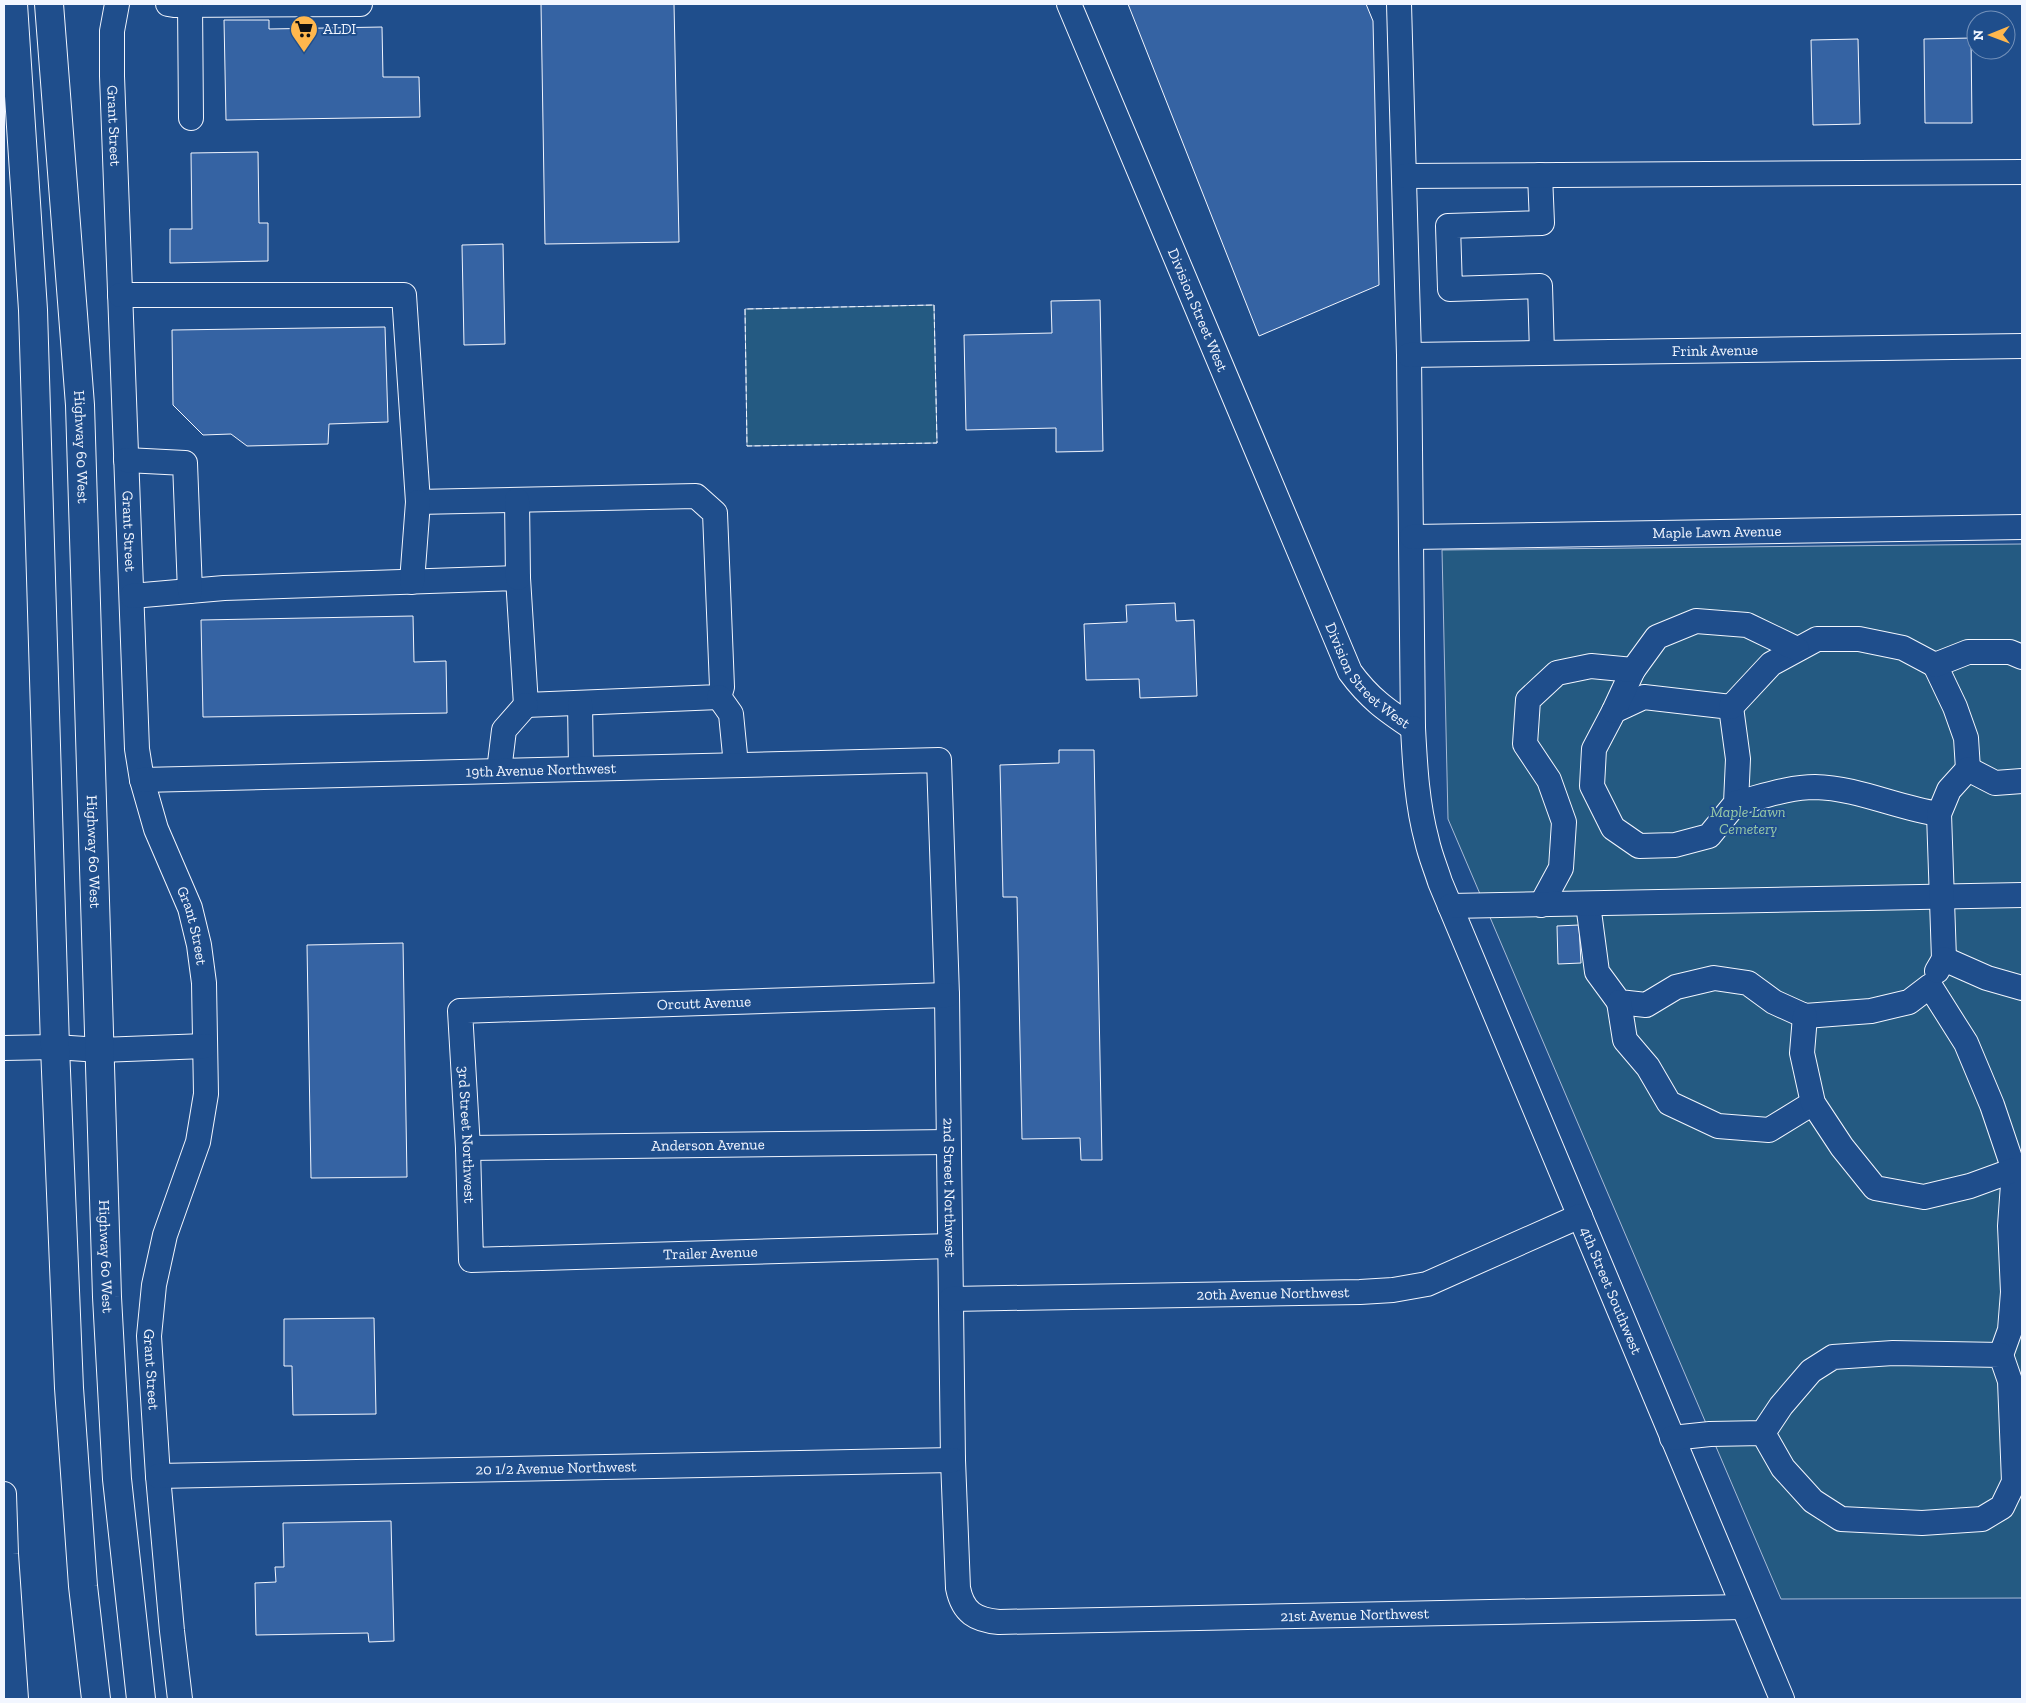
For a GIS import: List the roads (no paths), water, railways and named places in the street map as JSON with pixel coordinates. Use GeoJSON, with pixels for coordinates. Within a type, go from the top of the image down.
{"type":"FeatureCollection","features":[{"type":"Feature","properties":{"kind":"main road"},"geometry":{"type":"LineString","coordinates":[[13,4],[32,310],[55,1047],[70,1398],[83,1586],[96,1699]]}},
{"type":"Feature","properties":{"kind":"main road","name":"Highway 60 West"},"geometry":{"type":"LineString","coordinates":[[49,4],[80,405],[107,1297],[117,1479],[140,1699]]}},
{"type":"Feature","properties":{"kind":"street","name":"Grant Street"},"geometry":{"type":"LineString","coordinates":[[116,4],[112,30],[112,76],[137,748],[142,780],[156,829],[190,908],[200,945],[204,983],[206,1094],[198,1142],[165,1234],[154,1285],[149,1336],[158,1476],[180,1699]]}},
{"type":"Feature","properties":{"kind":"street"},"geometry":{"type":"LineString","coordinates":[[191,118],[183,4],[360,4]]}},
{"type":"Feature","properties":{"kind":"street","name":"Division Street West"},"geometry":{"type":"LineString","coordinates":[[1069,4],[1350,672],[1366,693],[1380,706],[1413,728]]}},
{"type":"Feature","properties":{"kind":"street","name":"Division Street West"},"geometry":{"type":"LineString","coordinates":[[1399,4],[1409,355],[1413,728]]}},
{"type":"Feature","properties":{"kind":"street"},"geometry":{"type":"LineString","coordinates":[[1404,176],[2022,172]]}},
{"type":"Feature","properties":{"kind":"street"},"geometry":{"type":"LineString","coordinates":[[1540,175],[1542,223],[1448,226],[1450,289],[1540,286],[1542,353]]}},
{"type":"Feature","properties":{"kind":"street"},"geometry":{"type":"LineString","coordinates":[[120,295],[404,295],[418,502],[412,582]]}},
{"type":"Feature","properties":{"kind":"street","name":"Frink Avenue"},"geometry":{"type":"LineString","coordinates":[[1409,355],[2022,346]]}},
{"type":"Feature","properties":{"kind":"street"},"geometry":{"type":"LineString","coordinates":[[126,460],[185,463],[190,591]]}},
{"type":"Feature","properties":{"kind":"street"},"geometry":{"type":"LineString","coordinates":[[418,502],[696,496],[715,513],[722,687],[719,697]]}},
{"type":"Feature","properties":{"kind":"street"},"geometry":{"type":"LineString","coordinates":[[499,770],[504,730],[526,705],[518,578],[517,500]]}},
{"type":"Feature","properties":{"kind":"street","name":"Maple Lawn Avenue"},"geometry":{"type":"LineString","coordinates":[[1412,537],[2022,527]]}},
{"type":"Feature","properties":{"kind":"street"},"geometry":{"type":"LineString","coordinates":[[132,596],[224,588],[518,578]]}},
{"type":"Feature","properties":{"kind":"street"},"geometry":{"type":"LineString","coordinates":[[1731,707],[1738,759],[1736,803],[1710,836],[1675,845],[1639,846],[1612,828],[1592,786],[1594,749],[1633,670],[1657,637],[1696,621],[1747,625],[1797,650]]}},
{"type":"Feature","properties":{"kind":"street"},"geometry":{"type":"LineString","coordinates":[[1619,1002],[1646,1005],[1676,987],[1714,978],[1748,983],[1774,1002],[1805,1016],[1871,1011],[1910,1002],[1930,986],[1944,959],[1939,814],[1949,790],[1968,769],[1966,738],[1955,707],[1935,665],[1903,648],[1859,639],[1817,639],[1771,664],[1731,707]]}},
{"type":"Feature","properties":{"kind":"street"},"geometry":{"type":"LineString","coordinates":[[1935,665],[1968,652],[2010,652],[2022,657]]}},
{"type":"Feature","properties":{"kind":"street"},"geometry":{"type":"LineString","coordinates":[[1541,906],[1562,868],[1564,822],[1550,780],[1525,744],[1528,700],[1557,673],[1591,666],[1633,670]]}},
{"type":"Feature","properties":{"kind":"street"},"geometry":{"type":"LineString","coordinates":[[526,705],[719,697]]}},
{"type":"Feature","properties":{"kind":"street"},"geometry":{"type":"LineString","coordinates":[[719,697],[731,714],[736,765]]}},
{"type":"Feature","properties":{"kind":"street"},"geometry":{"type":"LineString","coordinates":[[1614,711],[1644,697],[1731,707]]}},
{"type":"Feature","properties":{"kind":"street"},"geometry":{"type":"LineString","coordinates":[[580,703],[581,768]]}},
{"type":"Feature","properties":{"kind":"street","name":"4th Street Southwest"},"geometry":{"type":"LineString","coordinates":[[1413,728],[1415,769],[1421,809],[1427,841],[1440,882],[1782,1699]]}},
{"type":"Feature","properties":{"kind":"street","name":"19th Avenue Northwest"},"geometry":{"type":"LineString","coordinates":[[142,780],[939,760]]}},
{"type":"Feature","properties":{"kind":"street","name":"2nd Street Northwest"},"geometry":{"type":"LineString","coordinates":[[939,760],[947,995],[952,1460],[958,1588],[960,1602],[970,1613]]}},
{"type":"Feature","properties":{"kind":"street"},"geometry":{"type":"LineString","coordinates":[[1968,769],[1995,783],[2022,781]]}},
{"type":"Feature","properties":{"kind":"street"},"geometry":{"type":"LineString","coordinates":[[1736,803],[1777,793],[1814,787],[1860,794],[1917,811],[1939,814]]}},
{"type":"Feature","properties":{"kind":"street"},"geometry":{"type":"LineString","coordinates":[[1450,906],[1541,906],[2022,895]]}},
{"type":"Feature","properties":{"kind":"street"},"geometry":{"type":"LineString","coordinates":[[1588,904],[1597,972],[1619,1002],[1625,1040],[1648,1066],[1669,1103],[1718,1126],[1769,1130],[1813,1103]]}},
{"type":"Feature","properties":{"kind":"street"},"geometry":{"type":"LineString","coordinates":[[1944,959],[1987,978],[2022,988]]}},
{"type":"Feature","properties":{"kind":"street"},"geometry":{"type":"LineString","coordinates":[[1763,1433],[1783,1468],[1813,1502],[1840,1519],[1922,1523],[1982,1519],[2002,1507],[2014,1482],[2010,1381],[2000,1355],[2010,1330],[2013,1292],[2010,1226],[2018,1170],[1966,1043],[1930,986]]}},
{"type":"Feature","properties":{"kind":"street","name":"Orcutt Avenue"},"geometry":{"type":"LineString","coordinates":[[460,1011],[947,995]]}},
{"type":"Feature","properties":{"kind":"street","name":"3rd Street Northwest"},"geometry":{"type":"LineString","coordinates":[[460,1011],[468,1148],[471,1260]]}},
{"type":"Feature","properties":{"kind":"street"},"geometry":{"type":"LineString","coordinates":[[1805,1016],[1802,1053],[1813,1103],[1842,1147],[1875,1188],[1924,1197],[1970,1186],[2018,1170]]}},
{"type":"Feature","properties":{"kind":"street"},"geometry":{"type":"LineString","coordinates":[[4,1048],[55,1047],[100,1050],[206,1046]]}},
{"type":"Feature","properties":{"kind":"street","name":"Anderson Avenue"},"geometry":{"type":"LineString","coordinates":[[468,1148],[948,1142]]}},
{"type":"Feature","properties":{"kind":"street","name":"20th Avenue Northwest"},"geometry":{"type":"LineString","coordinates":[[951,1299],[1393,1290],[1427,1284],[1580,1216]]}},
{"type":"Feature","properties":{"kind":"street","name":"Trailer Avenue"},"geometry":{"type":"LineString","coordinates":[[471,1260],[950,1246]]}},
{"type":"Feature","properties":{"kind":"street"},"geometry":{"type":"LineString","coordinates":[[1763,1433],[1781,1406],[1811,1371],[1833,1357],[1892,1353],[2000,1355]]}},
{"type":"Feature","properties":{"kind":"street"},"geometry":{"type":"LineString","coordinates":[[1672,1438],[1710,1434],[1763,1433]]}},
{"type":"Feature","properties":{"kind":"street","name":"20 1/2 Avenue Northwest"},"geometry":{"type":"LineString","coordinates":[[158,1476],[952,1460]]}},
{"type":"Feature","properties":{"kind":"street"},"geometry":{"type":"LineString","coordinates":[[4,1494],[8,1666],[16,1699]]}},
{"type":"Feature","properties":{"kind":"street","name":"21st Avenue Northwest"},"geometry":{"type":"LineString","coordinates":[[970,1613],[983,1621],[999,1622],[1743,1607]]}},
{"type":"Feature","properties":{"kind":"place","name":"ALDI"},"geometry":{"type":"Point","coordinates":[304,53]}},
{"type":"Feature","properties":{"kind":"park label","name":"Maple Lawn Cemetery"},"geometry":{"type":"Point","coordinates":[1748,820]}}]}
